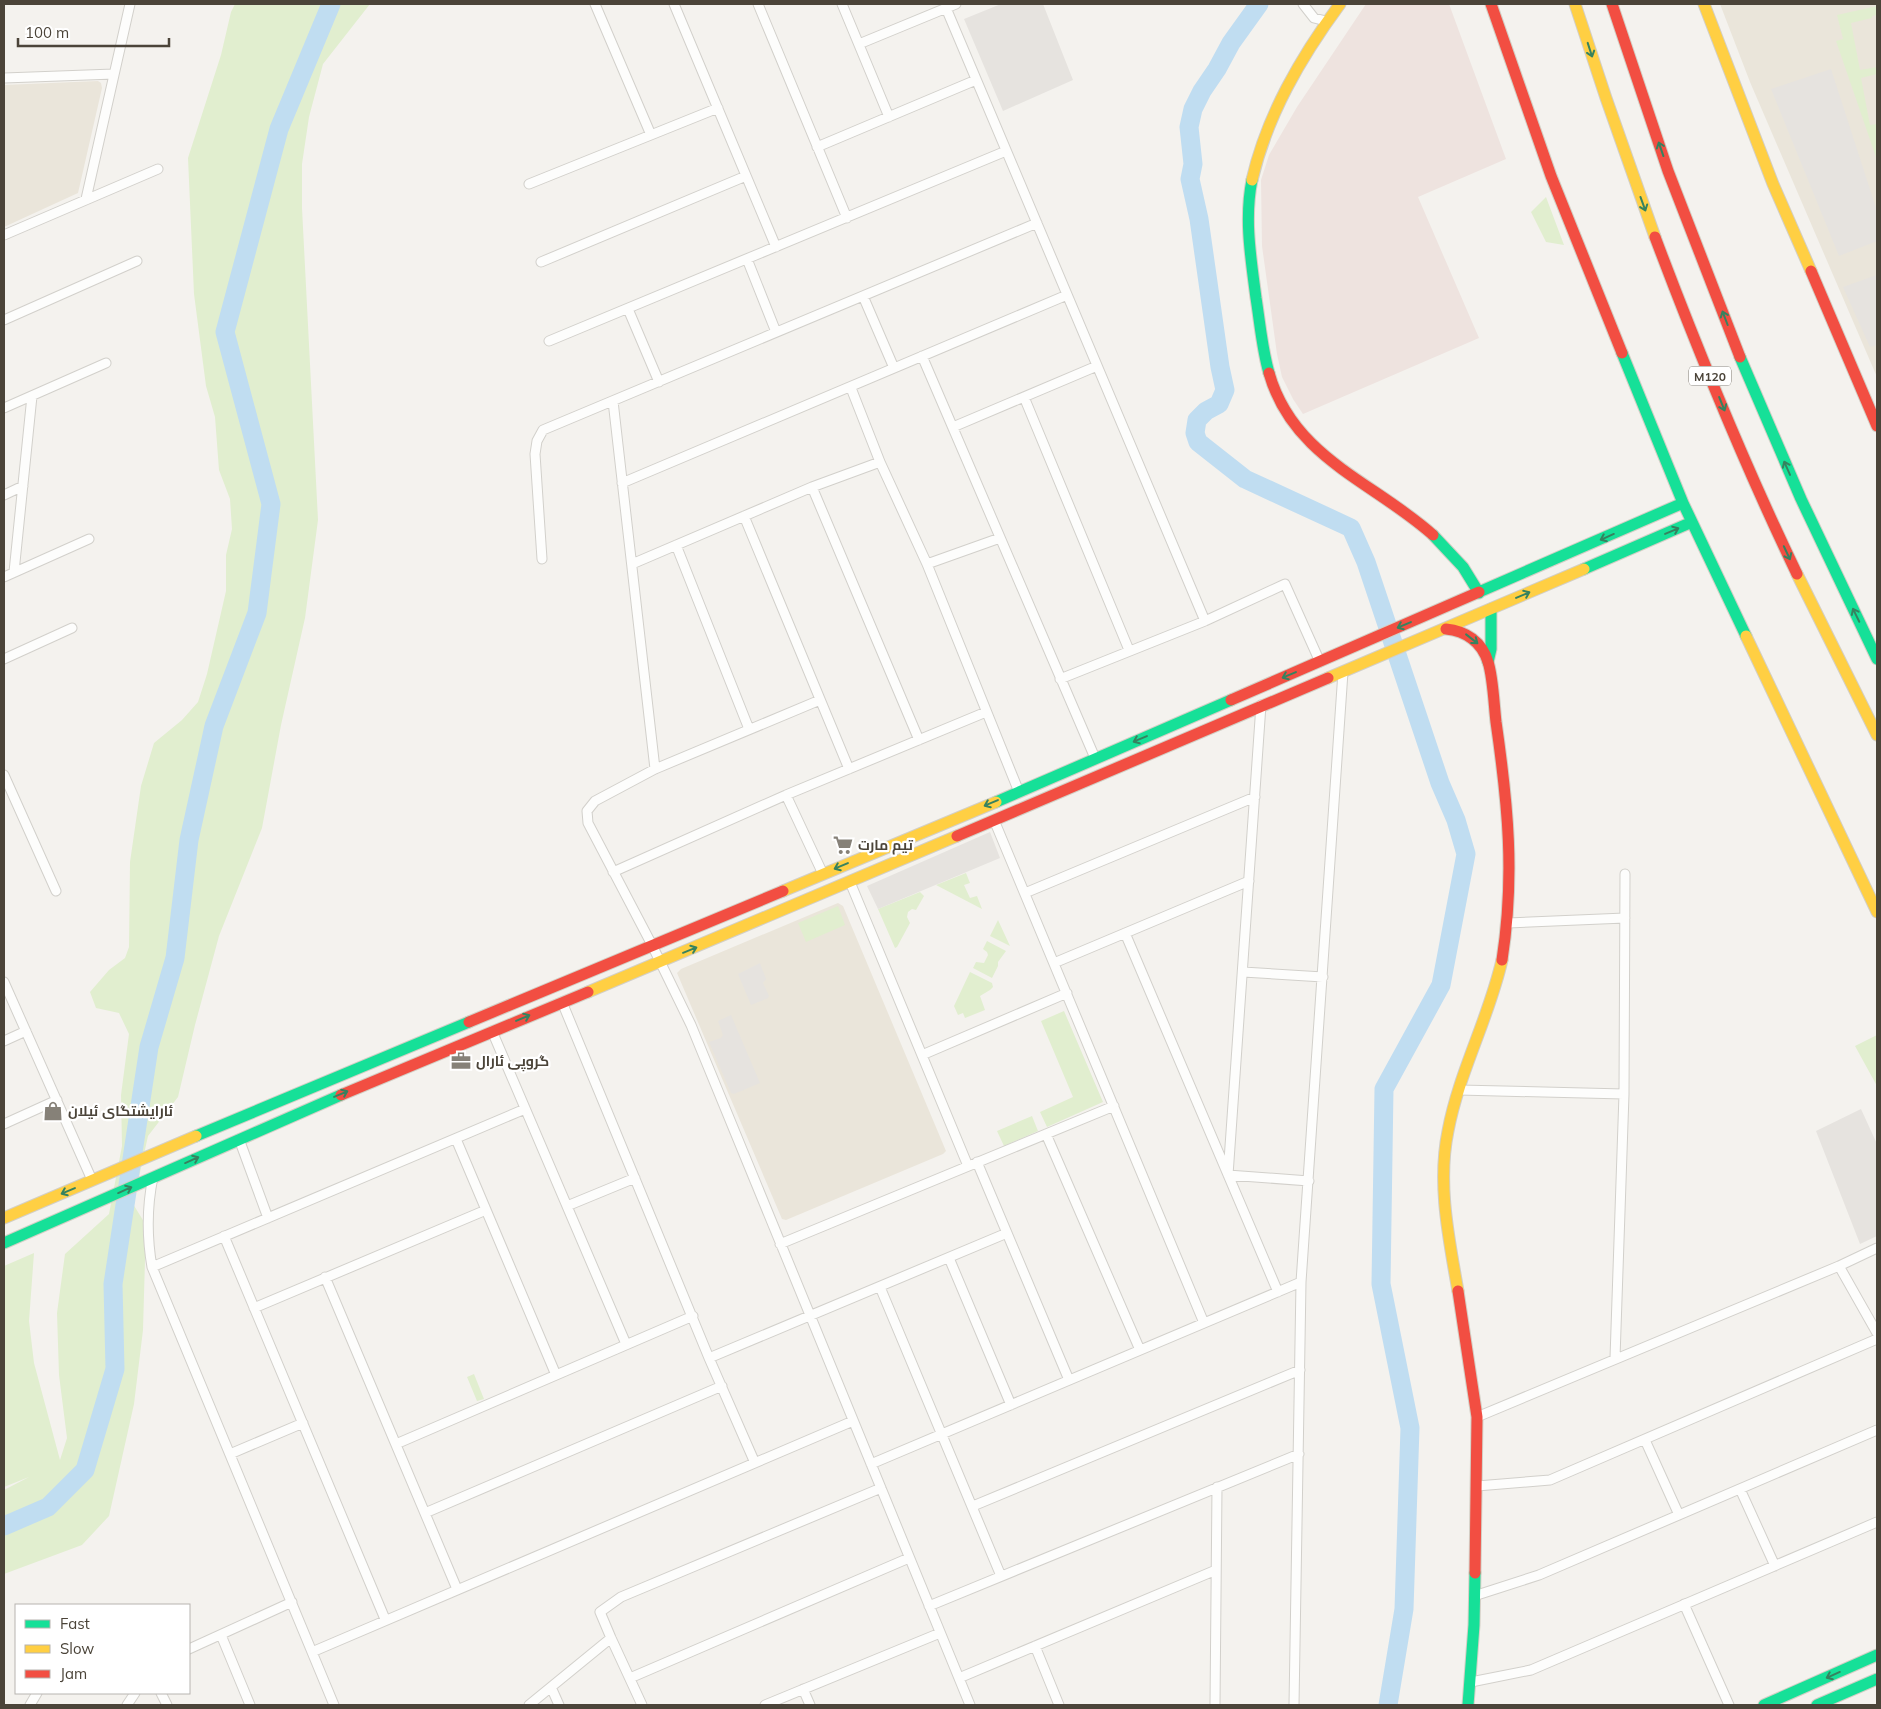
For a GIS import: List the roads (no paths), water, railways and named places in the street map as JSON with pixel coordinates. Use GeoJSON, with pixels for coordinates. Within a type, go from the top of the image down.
{"type":"FeatureCollection","features":[{"type":"Feature","properties":{"kind":"main road"},"geometry":{"type":"LineString","coordinates":[[1340,4],[1326,21],[1291,78],[1262,144],[1250,191],[1249,240],[1265,364],[1278,400],[1300,432],[1340,467],[1417,519],[1458,559],[1479,593]]}},
{"type":"Feature","properties":{"kind":"main road"},"geometry":{"type":"LineString","coordinates":[[1491,4],[1551,176],[1683,503],[1877,912]]}},
{"type":"Feature","properties":{"kind":"main road","name":"M120"},"geometry":{"type":"LineString","coordinates":[[1575,4],[1632,175],[1680,302],[1728,419],[1803,587],[1877,735]]}},
{"type":"Feature","properties":{"kind":"main road","name":"M120"},"geometry":{"type":"LineString","coordinates":[[1612,4],[1663,158],[1731,334],[1778,447],[1825,552],[1877,659]]}},
{"type":"Feature","properties":{"kind":"main road"},"geometry":{"type":"LineString","coordinates":[[1704,4],[1774,184],[1877,426]]}},
{"type":"Feature","properties":{"kind":"main road"},"geometry":{"type":"LineString","coordinates":[[4,1218],[112,1171],[1019,792],[1683,503]]}},
{"type":"Feature","properties":{"kind":"main road"},"geometry":{"type":"LineString","coordinates":[[4,1243],[239,1139],[850,882],[1261,705],[1374,660],[1692,522]]}},
{"type":"Feature","properties":{"kind":"main road"},"geometry":{"type":"LineString","coordinates":[[1488,662],[1492,652],[1491,609]]}},
{"type":"Feature","properties":{"kind":"main road"},"geometry":{"type":"LineString","coordinates":[[1446,629],[1458,631],[1472,638],[1478,643],[1488,662],[1511,843],[1511,883],[1508,922],[1501,962],[1491,1000],[1459,1090],[1444,1156],[1447,1224],[1474,1386],[1477,1417],[1474,1596],[1471,1682],[1468,1705]]}},
{"type":"Feature","properties":{"kind":"main road"},"geometry":{"type":"LineString","coordinates":[[1343,672],[1344,652]]}},
{"type":"Feature","properties":{"kind":"main road"},"geometry":{"type":"LineString","coordinates":[[1764,1705],[1877,1655]]}},
{"type":"Feature","properties":{"kind":"main road"},"geometry":{"type":"LineString","coordinates":[[1817,1705],[1877,1679]]}},
{"type":"Feature","properties":{"kind":"street"},"geometry":{"type":"LineString","coordinates":[[86,199],[130,4]]}},
{"type":"Feature","properties":{"kind":"street"},"geometry":{"type":"LineString","coordinates":[[595,4],[650,135]]}},
{"type":"Feature","properties":{"kind":"street"},"geometry":{"type":"LineString","coordinates":[[674,4],[776,247]]}},
{"type":"Feature","properties":{"kind":"street"},"geometry":{"type":"LineString","coordinates":[[758,4],[847,218]]}},
{"type":"Feature","properties":{"kind":"street"},"geometry":{"type":"LineString","coordinates":[[842,4],[889,117]]}},
{"type":"Feature","properties":{"kind":"street"},"geometry":{"type":"LineString","coordinates":[[859,44],[956,4]]}},
{"type":"Feature","properties":{"kind":"street"},"geometry":{"type":"LineString","coordinates":[[1303,4],[1314,18],[1326,21]]}},
{"type":"Feature","properties":{"kind":"street"},"geometry":{"type":"LineString","coordinates":[[946,8],[1204,620]]}},
{"type":"Feature","properties":{"kind":"street"},"geometry":{"type":"LineString","coordinates":[[4,78],[114,74]]}},
{"type":"Feature","properties":{"kind":"street"},"geometry":{"type":"LineString","coordinates":[[817,147],[976,80]]}},
{"type":"Feature","properties":{"kind":"street"},"geometry":{"type":"LineString","coordinates":[[529,184],[718,108]]}},
{"type":"Feature","properties":{"kind":"street"},"geometry":{"type":"LineString","coordinates":[[549,342],[1006,151]]}},
{"type":"Feature","properties":{"kind":"street"},"geometry":{"type":"LineString","coordinates":[[4,235],[158,169]]}},
{"type":"Feature","properties":{"kind":"street"},"geometry":{"type":"LineString","coordinates":[[541,262],[746,176]]}},
{"type":"Feature","properties":{"kind":"street"},"geometry":{"type":"LineString","coordinates":[[542,559],[535,454],[543,430],[1036,223]]}},
{"type":"Feature","properties":{"kind":"street"},"geometry":{"type":"LineString","coordinates":[[747,259],[776,332]]}},
{"type":"Feature","properties":{"kind":"street"},"geometry":{"type":"LineString","coordinates":[[4,320],[137,261]]}},
{"type":"Feature","properties":{"kind":"street"},"geometry":{"type":"LineString","coordinates":[[622,484],[1067,295]]}},
{"type":"Feature","properties":{"kind":"street"},"geometry":{"type":"LineString","coordinates":[[863,296],[894,368]]}},
{"type":"Feature","properties":{"kind":"street"},"geometry":{"type":"LineString","coordinates":[[628,309],[659,382]]}},
{"type":"Feature","properties":{"kind":"street"},"geometry":{"type":"LineString","coordinates":[[922,356],[1095,758]]}},
{"type":"Feature","properties":{"kind":"street"},"geometry":{"type":"LineString","coordinates":[[4,408],[106,363]]}},
{"type":"Feature","properties":{"kind":"street"},"geometry":{"type":"LineString","coordinates":[[953,427],[1097,366]]}},
{"type":"Feature","properties":{"kind":"street"},"geometry":{"type":"LineString","coordinates":[[851,388],[880,462],[926,564],[1019,792]]}},
{"type":"Feature","properties":{"kind":"street"},"geometry":{"type":"LineString","coordinates":[[14,572],[32,396]]}},
{"type":"Feature","properties":{"kind":"street"},"geometry":{"type":"LineString","coordinates":[[1024,397],[1128,650]]}},
{"type":"Feature","properties":{"kind":"street"},"geometry":{"type":"LineString","coordinates":[[613,401],[654,769]]}},
{"type":"Feature","properties":{"kind":"street"},"geometry":{"type":"LineString","coordinates":[[632,564],[812,487],[880,462]]}},
{"type":"Feature","properties":{"kind":"street"},"geometry":{"type":"LineString","coordinates":[[4,495],[23,486]]}},
{"type":"Feature","properties":{"kind":"street"},"geometry":{"type":"LineString","coordinates":[[812,487],[918,740]]}},
{"type":"Feature","properties":{"kind":"street"},"geometry":{"type":"LineString","coordinates":[[744,516],[849,769]]}},
{"type":"Feature","properties":{"kind":"street"},"geometry":{"type":"LineString","coordinates":[[926,564],[1000,538]]}},
{"type":"Feature","properties":{"kind":"street"},"geometry":{"type":"LineString","coordinates":[[4,577],[90,539]]}},
{"type":"Feature","properties":{"kind":"street"},"geometry":{"type":"LineString","coordinates":[[676,545],[749,729]]}},
{"type":"Feature","properties":{"kind":"street"},"geometry":{"type":"LineString","coordinates":[[1060,679],[1204,620],[1285,584],[1320,662]]}},
{"type":"Feature","properties":{"kind":"street"},"geometry":{"type":"LineString","coordinates":[[4,659],[72,628]]}},
{"type":"Feature","properties":{"kind":"street"},"geometry":{"type":"LineString","coordinates":[[1294,1705],[1302,1282],[1343,672]]}},
{"type":"Feature","properties":{"kind":"street"},"geometry":{"type":"LineString","coordinates":[[820,700],[654,769],[595,801],[588,811],[588,822],[691,1025],[970,1705]]}},
{"type":"Feature","properties":{"kind":"street"},"geometry":{"type":"LineString","coordinates":[[1228,1175],[1261,705]]}},
{"type":"Feature","properties":{"kind":"street"},"geometry":{"type":"LineString","coordinates":[[613,872],[786,795],[986,712]]}},
{"type":"Feature","properties":{"kind":"street"},"geometry":{"type":"LineString","coordinates":[[4,775],[56,891]]}},
{"type":"Feature","properties":{"kind":"street"},"geometry":{"type":"LineString","coordinates":[[786,795],[823,874]]}},
{"type":"Feature","properties":{"kind":"street"},"geometry":{"type":"LineString","coordinates":[[1025,893],[1255,797]]}},
{"type":"Feature","properties":{"kind":"street"},"geometry":{"type":"LineString","coordinates":[[994,820],[1204,1323]]}},
{"type":"Feature","properties":{"kind":"street"},"geometry":{"type":"LineString","coordinates":[[1615,1358],[1624,1094],[1625,874]]}},
{"type":"Feature","properties":{"kind":"street"},"geometry":{"type":"LineString","coordinates":[[1054,963],[1249,881]]}},
{"type":"Feature","properties":{"kind":"street"},"geometry":{"type":"LineString","coordinates":[[850,882],[922,1055],[972,1164],[1007,1233],[1069,1380]]}},
{"type":"Feature","properties":{"kind":"street"},"geometry":{"type":"LineString","coordinates":[[1508,922],[1625,918]]}},
{"type":"Feature","properties":{"kind":"street"},"geometry":{"type":"LineString","coordinates":[[1125,932],[1278,1292]]}},
{"type":"Feature","properties":{"kind":"street"},"geometry":{"type":"LineString","coordinates":[[1243,972],[1323,976]]}},
{"type":"Feature","properties":{"kind":"street"},"geometry":{"type":"LineString","coordinates":[[4,982],[92,1180]]}},
{"type":"Feature","properties":{"kind":"street"},"geometry":{"type":"LineString","coordinates":[[922,1055],[1067,994]]}},
{"type":"Feature","properties":{"kind":"street"},"geometry":{"type":"LineString","coordinates":[[562,1002],[709,1358],[755,1463]]}},
{"type":"Feature","properties":{"kind":"street"},"geometry":{"type":"LineString","coordinates":[[4,1041],[26,1031]]}},
{"type":"Feature","properties":{"kind":"street"},"geometry":{"type":"LineString","coordinates":[[492,1031],[626,1344]]}},
{"type":"Feature","properties":{"kind":"street"},"geometry":{"type":"LineString","coordinates":[[1459,1090],[1624,1094]]}},
{"type":"Feature","properties":{"kind":"street"},"geometry":{"type":"LineString","coordinates":[[4,1124],[57,1100]]}},
{"type":"Feature","properties":{"kind":"street"},"geometry":{"type":"LineString","coordinates":[[780,1244],[1114,1106]]}},
{"type":"Feature","properties":{"kind":"street"},"geometry":{"type":"LineString","coordinates":[[152,1267],[525,1109]]}},
{"type":"Feature","properties":{"kind":"street"},"geometry":{"type":"LineString","coordinates":[[1046,1134],[1140,1350]]}},
{"type":"Feature","properties":{"kind":"street"},"geometry":{"type":"LineString","coordinates":[[239,1139],[268,1218]]}},
{"type":"Feature","properties":{"kind":"street"},"geometry":{"type":"LineString","coordinates":[[456,1139],[556,1375]]}},
{"type":"Feature","properties":{"kind":"street"},"geometry":{"type":"LineString","coordinates":[[1228,1175],[1309,1181]]}},
{"type":"Feature","properties":{"kind":"street"},"geometry":{"type":"LineString","coordinates":[[150,1178],[149,1250],[152,1267],[334,1705]]}},
{"type":"Feature","properties":{"kind":"street"},"geometry":{"type":"LineString","coordinates":[[567,1206],[635,1178]]}},
{"type":"Feature","properties":{"kind":"street"},"geometry":{"type":"LineString","coordinates":[[254,1308],[486,1210]]}},
{"type":"Feature","properties":{"kind":"street"},"geometry":{"type":"LineString","coordinates":[[709,1358],[1007,1233]]}},
{"type":"Feature","properties":{"kind":"street"},"geometry":{"type":"LineString","coordinates":[[224,1236],[385,1619]]}},
{"type":"Feature","properties":{"kind":"street"},"geometry":{"type":"LineString","coordinates":[[1477,1417],[1839,1266],[1877,1248]]}},
{"type":"Feature","properties":{"kind":"street"},"geometry":{"type":"LineString","coordinates":[[949,1258],[1011,1405]]}},
{"type":"Feature","properties":{"kind":"street"},"geometry":{"type":"LineString","coordinates":[[1839,1266],[1877,1333]]}},
{"type":"Feature","properties":{"kind":"street"},"geometry":{"type":"LineString","coordinates":[[325,1277],[457,1589]]}},
{"type":"Feature","properties":{"kind":"street"},"geometry":{"type":"LineString","coordinates":[[871,1464],[1302,1282]]}},
{"type":"Feature","properties":{"kind":"street"},"geometry":{"type":"LineString","coordinates":[[880,1287],[1001,1576]]}},
{"type":"Feature","properties":{"kind":"street"},"geometry":{"type":"LineString","coordinates":[[396,1444],[693,1316]]}},
{"type":"Feature","properties":{"kind":"street"},"geometry":{"type":"LineString","coordinates":[[1477,1486],[1550,1480],[1877,1339]]}},
{"type":"Feature","properties":{"kind":"street"},"geometry":{"type":"LineString","coordinates":[[973,1506],[1300,1370]]}},
{"type":"Feature","properties":{"kind":"street"},"geometry":{"type":"LineString","coordinates":[[425,1513],[722,1386]]}},
{"type":"Feature","properties":{"kind":"street"},"geometry":{"type":"LineString","coordinates":[[312,1652],[385,1619],[852,1421]]}},
{"type":"Feature","properties":{"kind":"street"},"geometry":{"type":"LineString","coordinates":[[230,1454],[303,1423]]}},
{"type":"Feature","properties":{"kind":"street"},"geometry":{"type":"LineString","coordinates":[[1474,1596],[1539,1575],[1877,1430]]}},
{"type":"Feature","properties":{"kind":"street"},"geometry":{"type":"LineString","coordinates":[[1644,1440],[1679,1515]]}},
{"type":"Feature","properties":{"kind":"street"},"geometry":{"type":"LineString","coordinates":[[929,1606],[1299,1454]]}},
{"type":"Feature","properties":{"kind":"street"},"geometry":{"type":"LineString","coordinates":[[1215,1705],[1217,1487]]}},
{"type":"Feature","properties":{"kind":"street"},"geometry":{"type":"LineString","coordinates":[[642,1705],[600,1612],[621,1597],[881,1488]]}},
{"type":"Feature","properties":{"kind":"street"},"geometry":{"type":"LineString","coordinates":[[1740,1489],[1775,1566]]}},
{"type":"Feature","properties":{"kind":"street"},"geometry":{"type":"LineString","coordinates":[[1471,1682],[1531,1670],[1877,1522]]}},
{"type":"Feature","properties":{"kind":"street"},"geometry":{"type":"LineString","coordinates":[[630,1678],[909,1558]]}},
{"type":"Feature","properties":{"kind":"street"},"geometry":{"type":"LineString","coordinates":[[958,1678],[1216,1570]]}},
{"type":"Feature","properties":{"kind":"street"},"geometry":{"type":"LineString","coordinates":[[190,1649],[292,1602]]}},
{"type":"Feature","properties":{"kind":"street"},"geometry":{"type":"LineString","coordinates":[[1684,1604],[1729,1705]]}},
{"type":"Feature","properties":{"kind":"street"},"geometry":{"type":"LineString","coordinates":[[765,1705],[940,1633]]}},
{"type":"Feature","properties":{"kind":"street"},"geometry":{"type":"LineString","coordinates":[[221,1635],[250,1705]]}},
{"type":"Feature","properties":{"kind":"street"},"geometry":{"type":"LineString","coordinates":[[529,1705],[611,1638]]}},
{"type":"Feature","properties":{"kind":"street"},"geometry":{"type":"LineString","coordinates":[[1035,1646],[1060,1705]]}},
{"type":"Feature","properties":{"kind":"street"},"geometry":{"type":"LineString","coordinates":[[551,1687],[559,1705]]}},
{"type":"Feature","properties":{"kind":"street"},"geometry":{"type":"LineString","coordinates":[[803,1689],[810,1705]]}},
{"type":"Feature","properties":{"kind":"street"},"geometry":{"type":"LineString","coordinates":[[30,1705],[36,1694]]}},
{"type":"Feature","properties":{"kind":"street"},"geometry":{"type":"LineString","coordinates":[[127,1705],[134,1694]]}},
{"type":"Feature","properties":{"kind":"waterway"},"geometry":{"type":"LineString","coordinates":[[4,1526],[48,1507],[85,1470],[115,1369],[113,1284],[149,1047],[175,958],[189,840],[214,726],[257,613],[271,504],[225,332],[279,129],[331,4]]}},
{"type":"Feature","properties":{"kind":"waterway"},"geometry":{"type":"LineString","coordinates":[[1259,4],[1231,43],[1202,91],[1193,109],[1189,127],[1193,164],[1190,179],[1199,219],[1225,390],[1219,404],[1206,411],[1197,420],[1195,433],[1198,442],[1245,479],[1351,528],[1366,562],[1440,783],[1456,820],[1466,854],[1441,985],[1384,1089],[1381,1284],[1410,1428],[1404,1609],[1388,1705]]}},
{"type":"Feature","properties":{"kind":"place","name":"تیم مارت"},"geometry":{"type":"Point","coordinates":[843,845]}},
{"type":"Feature","properties":{"kind":"place","name":"گروپی ئارال"},"geometry":{"type":"Point","coordinates":[461,1061]}},
{"type":"Feature","properties":{"kind":"place","name":"ئارایشتگای ئیلان"},"geometry":{"type":"Point","coordinates":[53,1111]}}]}
